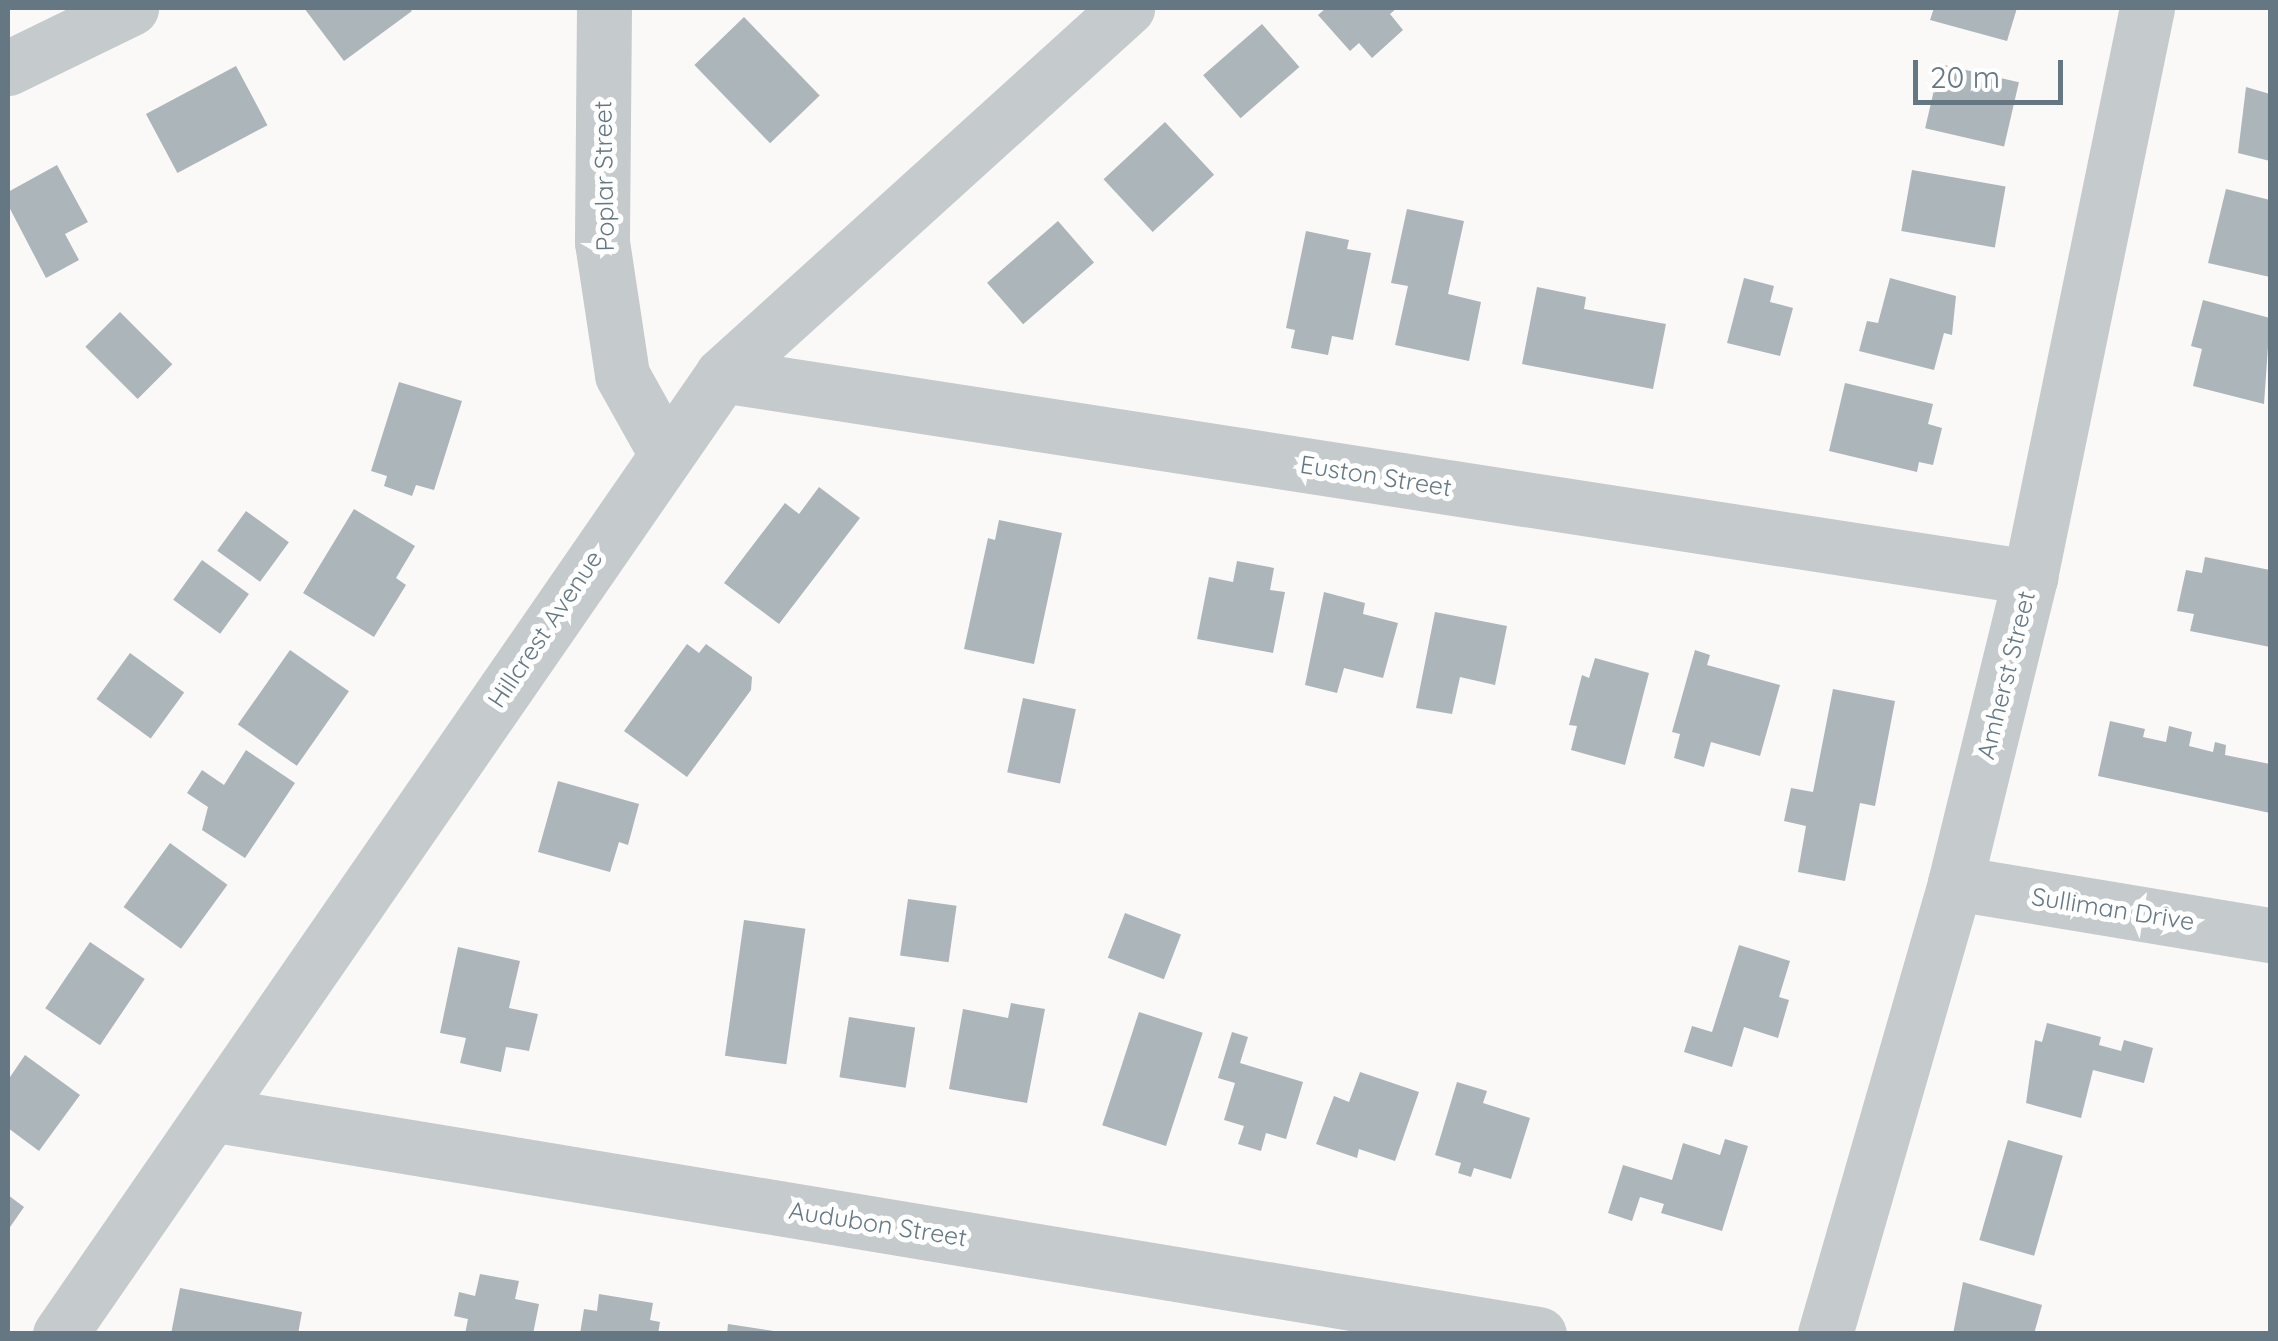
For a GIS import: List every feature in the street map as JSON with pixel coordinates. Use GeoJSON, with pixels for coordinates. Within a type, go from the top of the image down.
{"type":"FeatureCollection","features":[{"type":"Feature","properties":{"kind":"street"},"geometry":{"type":"LineString","coordinates":[[8,68],[132,8]]}},
{"type":"Feature","properties":{"kind":"street","name":"Poplar Street"},"geometry":{"type":"LineString","coordinates":[[604,8],[602,242],[622,375],[665,452]]}},
{"type":"Feature","properties":{"kind":"street","name":"Hillcrest Avenue"},"geometry":{"type":"LineString","coordinates":[[60,1334],[217,1115],[665,452],[722,375],[1126,8]]}},
{"type":"Feature","properties":{"kind":"street","name":"Amherst Street"},"geometry":{"type":"LineString","coordinates":[[1825,1334],[1955,883],[2030,577],[2147,8]]}},
{"type":"Feature","properties":{"kind":"street","name":"Euston Street"},"geometry":{"type":"LineString","coordinates":[[722,375],[2030,577]]}},
{"type":"Feature","properties":{"kind":"street","name":"Sulliman Drive"},"geometry":{"type":"LineString","coordinates":[[1955,883],[2270,934]]}},
{"type":"Feature","properties":{"kind":"street","name":"Audubon Street"},"geometry":{"type":"LineString","coordinates":[[217,1115],[1539,1334]]}},
{"type":"Feature","properties":{"kind":"building"},"geometry":{"type":"Polygon","coordinates":[[[304,8],[409,8],[412,11],[344,61],[304,8]]]}},
{"type":"Feature","properties":{"kind":"building"},"geometry":{"type":"Polygon","coordinates":[[[1326,8],[1397,8],[1390,14],[1403,30],[1372,58],[1359,43],[1350,51],[1318,15],[1326,8]]]}},
{"type":"Feature","properties":{"kind":"building"},"geometry":{"type":"Polygon","coordinates":[[[1934,8],[2017,8],[2007,41],[1930,20],[1934,8]]]}},
{"type":"Feature","properties":{"kind":"building"},"geometry":{"type":"Polygon","coordinates":[[[744,17],[820,95],[770,143],[694,65],[744,17]]]}},
{"type":"Feature","properties":{"kind":"building"},"geometry":{"type":"Polygon","coordinates":[[[1262,24],[1299,67],[1241,118],[1203,75],[1262,24]]]}},
{"type":"Feature","properties":{"kind":"building"},"geometry":{"type":"Polygon","coordinates":[[[1940,64],[2019,82],[2004,147],[1925,128],[1940,64]]]}},
{"type":"Feature","properties":{"kind":"building"},"geometry":{"type":"Polygon","coordinates":[[[236,66],[267,125],[177,173],[146,114],[236,66]]]}},
{"type":"Feature","properties":{"kind":"building"},"geometry":{"type":"Polygon","coordinates":[[[2246,87],[2270,94],[2270,161],[2238,153],[2246,87]]]}},
{"type":"Feature","properties":{"kind":"building"},"geometry":{"type":"Polygon","coordinates":[[[1165,122],[1214,175],[1153,232],[1104,179],[1165,122]]]}},
{"type":"Feature","properties":{"kind":"building"},"geometry":{"type":"Polygon","coordinates":[[[57,165],[88,222],[65,234],[79,260],[46,278],[8,205],[8,192],[57,165]]]}},
{"type":"Feature","properties":{"kind":"building"},"geometry":{"type":"Polygon","coordinates":[[[1912,170],[2006,186],[1995,248],[1901,231],[1912,170]]]}},
{"type":"Feature","properties":{"kind":"building"},"geometry":{"type":"Polygon","coordinates":[[[2226,189],[2270,200],[2270,277],[2208,263],[2226,189]]]}},
{"type":"Feature","properties":{"kind":"building"},"geometry":{"type":"Polygon","coordinates":[[[1407,209],[1464,221],[1448,294],[1481,302],[1469,361],[1395,345],[1408,286],[1391,283],[1407,209]]]}},
{"type":"Feature","properties":{"kind":"building"},"geometry":{"type":"Polygon","coordinates":[[[1058,221],[1094,263],[1023,324],[987,283],[1058,221]]]}},
{"type":"Feature","properties":{"kind":"building"},"geometry":{"type":"Polygon","coordinates":[[[1306,231],[1349,240],[1347,249],[1371,253],[1353,340],[1332,336],[1328,355],[1291,348],[1295,330],[1286,328],[1306,231]]]}},
{"type":"Feature","properties":{"kind":"building"},"geometry":{"type":"Polygon","coordinates":[[[1744,278],[1774,286],[1770,302],[1793,308],[1780,356],[1727,343],[1744,278]]]}},
{"type":"Feature","properties":{"kind":"building"},"geometry":{"type":"Polygon","coordinates":[[[1890,278],[1956,296],[1952,335],[1944,333],[1934,370],[1859,351],[1867,321],[1878,323],[1890,278]]]}},
{"type":"Feature","properties":{"kind":"building"},"geometry":{"type":"Polygon","coordinates":[[[1537,287],[1586,297],[1584,309],[1666,324],[1653,389],[1522,364],[1537,287]]]}},
{"type":"Feature","properties":{"kind":"building"},"geometry":{"type":"Polygon","coordinates":[[[2203,300],[2270,318],[2264,404],[2193,386],[2202,349],[2191,346],[2203,300]]]}},
{"type":"Feature","properties":{"kind":"building"},"geometry":{"type":"Polygon","coordinates":[[[120,312],[172,364],[138,399],[85,347],[120,312]]]}},
{"type":"Feature","properties":{"kind":"building"},"geometry":{"type":"Polygon","coordinates":[[[399,382],[462,401],[434,490],[416,485],[412,496],[384,486],[387,476],[371,471],[399,382]]]}},
{"type":"Feature","properties":{"kind":"building"},"geometry":{"type":"Polygon","coordinates":[[[1845,383],[1933,404],[1928,424],[1942,428],[1933,465],[1919,462],[1917,472],[1829,451],[1845,383]]]}},
{"type":"Feature","properties":{"kind":"building"},"geometry":{"type":"Polygon","coordinates":[[[819,487],[860,518],[779,624],[724,583],[785,503],[799,514],[819,487]]]}},
{"type":"Feature","properties":{"kind":"building"},"geometry":{"type":"Polygon","coordinates":[[[354,509],[415,546],[396,578],[406,585],[374,637],[303,593],[354,509]]]}},
{"type":"Feature","properties":{"kind":"building"},"geometry":{"type":"Polygon","coordinates":[[[246,511],[289,542],[260,582],[217,551],[246,511]]]}},
{"type":"Feature","properties":{"kind":"building"},"geometry":{"type":"Polygon","coordinates":[[[999,520],[1062,533],[1034,664],[964,649],[988,538],[995,540],[999,520]]]}},
{"type":"Feature","properties":{"kind":"building"},"geometry":{"type":"Polygon","coordinates":[[[2205,557],[2270,570],[2270,647],[2190,631],[2194,614],[2177,611],[2186,570],[2202,573],[2205,557]]]}},
{"type":"Feature","properties":{"kind":"building"},"geometry":{"type":"Polygon","coordinates":[[[202,560],[249,594],[220,634],[173,600],[202,560]]]}},
{"type":"Feature","properties":{"kind":"building"},"geometry":{"type":"Polygon","coordinates":[[[1237,561],[1274,568],[1270,590],[1285,592],[1273,653],[1197,639],[1209,577],[1233,582],[1237,561]]]}},
{"type":"Feature","properties":{"kind":"building"},"geometry":{"type":"Polygon","coordinates":[[[1324,592],[1365,603],[1363,614],[1398,623],[1383,678],[1344,668],[1337,693],[1305,685],[1324,592]]]}},
{"type":"Feature","properties":{"kind":"building"},"geometry":{"type":"Polygon","coordinates":[[[1435,612],[1507,626],[1495,685],[1460,677],[1452,714],[1416,708],[1435,612]]]}},
{"type":"Feature","properties":{"kind":"building"},"geometry":{"type":"Polygon","coordinates":[[[687,644],[699,653],[706,644],[752,677],[751,690],[687,777],[624,731],[687,644]]]}},
{"type":"Feature","properties":{"kind":"building"},"geometry":{"type":"Polygon","coordinates":[[[290,650],[349,691],[297,766],[238,725],[290,650]]]}},
{"type":"Feature","properties":{"kind":"building"},"geometry":{"type":"Polygon","coordinates":[[[1695,650],[1710,655],[1707,665],[1780,685],[1760,756],[1711,742],[1704,767],[1674,758],[1680,734],[1672,732],[1695,650]]]}},
{"type":"Feature","properties":{"kind":"building"},"geometry":{"type":"Polygon","coordinates":[[[130,653],[184,692],[151,738],[96,699],[130,653]]]}},
{"type":"Feature","properties":{"kind":"building"},"geometry":{"type":"Polygon","coordinates":[[[1595,658],[1649,673],[1625,765],[1571,750],[1577,726],[1569,725],[1582,675],[1589,678],[1595,658]]]}},
{"type":"Feature","properties":{"kind":"building"},"geometry":{"type":"Polygon","coordinates":[[[1833,689],[1895,701],[1875,806],[1860,803],[1845,881],[1798,872],[1806,826],[1784,821],[1791,788],[1813,792],[1833,689]]]}},
{"type":"Feature","properties":{"kind":"building"},"geometry":{"type":"Polygon","coordinates":[[[1023,698],[1076,709],[1060,784],[1007,772],[1023,698]]]}},
{"type":"Feature","properties":{"kind":"building"},"geometry":{"type":"Polygon","coordinates":[[[2110,721],[2145,729],[2143,737],[2166,742],[2169,726],[2192,732],[2189,746],[2213,752],[2215,742],[2226,745],[2225,755],[2270,764],[2270,813],[2098,776],[2110,721]]]}},
{"type":"Feature","properties":{"kind":"building"},"geometry":{"type":"Polygon","coordinates":[[[246,750],[295,783],[245,858],[202,830],[208,807],[187,793],[202,770],[224,785],[246,750]]]}},
{"type":"Feature","properties":{"kind":"building"},"geometry":{"type":"Polygon","coordinates":[[[558,781],[639,804],[628,845],[619,842],[610,872],[538,852],[558,781]]]}},
{"type":"Feature","properties":{"kind":"building"},"geometry":{"type":"Polygon","coordinates":[[[170,843],[227,885],[181,949],[124,907],[170,843]]]}},
{"type":"Feature","properties":{"kind":"building"},"geometry":{"type":"Polygon","coordinates":[[[908,899],[957,906],[949,962],[900,955],[908,899]]]}},
{"type":"Feature","properties":{"kind":"building"},"geometry":{"type":"Polygon","coordinates":[[[1125,913],[1181,935],[1164,979],[1108,958],[1125,913]]]}},
{"type":"Feature","properties":{"kind":"building"},"geometry":{"type":"Polygon","coordinates":[[[744,920],[805,929],[786,1064],[725,1056],[744,920]]]}},
{"type":"Feature","properties":{"kind":"building"},"geometry":{"type":"Polygon","coordinates":[[[90,942],[145,979],[100,1045],[45,1008],[90,942]]]}},
{"type":"Feature","properties":{"kind":"building"},"geometry":{"type":"Polygon","coordinates":[[[1739,945],[1790,961],[1779,997],[1789,1000],[1778,1038],[1744,1027],[1732,1067],[1684,1052],[1692,1026],[1712,1032],[1739,945]]]}},
{"type":"Feature","properties":{"kind":"building"},"geometry":{"type":"Polygon","coordinates":[[[458,947],[520,961],[509,1008],[538,1014],[529,1051],[506,1047],[501,1072],[460,1063],[466,1038],[440,1033],[458,947]]]}},
{"type":"Feature","properties":{"kind":"building"},"geometry":{"type":"Polygon","coordinates":[[[1011,1003],[1045,1009],[1027,1103],[949,1089],[963,1009],[1008,1018],[1011,1003]]]}},
{"type":"Feature","properties":{"kind":"building"},"geometry":{"type":"Polygon","coordinates":[[[1139,1012],[1203,1033],[1166,1146],[1102,1125],[1139,1012]]]}},
{"type":"Feature","properties":{"kind":"building"},"geometry":{"type":"Polygon","coordinates":[[[849,1017],[915,1027],[906,1088],[839,1077],[849,1017]]]}},
{"type":"Feature","properties":{"kind":"building"},"geometry":{"type":"Polygon","coordinates":[[[2047,1023],[2101,1037],[2099,1045],[2121,1051],[2124,1040],[2153,1048],[2144,1083],[2093,1070],[2081,1118],[2026,1103],[2035,1040],[2042,1042],[2047,1023]]]}},
{"type":"Feature","properties":{"kind":"building"},"geometry":{"type":"Polygon","coordinates":[[[1232,1032],[1248,1037],[1240,1063],[1303,1082],[1286,1139],[1266,1133],[1261,1151],[1238,1144],[1244,1126],[1224,1120],[1235,1083],[1218,1078],[1232,1032]]]}},
{"type":"Feature","properties":{"kind":"building"},"geometry":{"type":"Polygon","coordinates":[[[25,1055],[80,1095],[39,1151],[8,1128],[8,1080],[25,1055]]]}},
{"type":"Feature","properties":{"kind":"building"},"geometry":{"type":"Polygon","coordinates":[[[1360,1072],[1419,1092],[1395,1161],[1359,1149],[1357,1158],[1316,1144],[1334,1096],[1349,1102],[1360,1072]]]}},
{"type":"Feature","properties":{"kind":"building"},"geometry":{"type":"Polygon","coordinates":[[[1457,1082],[1487,1091],[1483,1103],[1530,1118],[1511,1179],[1474,1168],[1471,1177],[1458,1173],[1461,1163],[1435,1155],[1457,1082]]]}},
{"type":"Feature","properties":{"kind":"building"},"geometry":{"type":"Polygon","coordinates":[[[1725,1139],[1748,1146],[1722,1231],[1661,1213],[1664,1204],[1640,1197],[1632,1221],[1608,1213],[1623,1165],[1672,1180],[1683,1143],[1720,1155],[1725,1139]]]}},
{"type":"Feature","properties":{"kind":"building"},"geometry":{"type":"Polygon","coordinates":[[[2008,1140],[2063,1156],[2034,1256],[1979,1240],[2008,1140]]]}},
{"type":"Feature","properties":{"kind":"building"},"geometry":{"type":"Polygon","coordinates":[[[8,1195],[24,1207],[8,1230],[8,1195]]]}},
{"type":"Feature","properties":{"kind":"building"},"geometry":{"type":"Polygon","coordinates":[[[480,1274],[519,1281],[515,1299],[539,1304],[533,1334],[465,1334],[468,1319],[454,1316],[459,1292],[475,1296],[480,1274]]]}},
{"type":"Feature","properties":{"kind":"building"},"geometry":{"type":"Polygon","coordinates":[[[1963,1282],[2042,1305],[2034,1334],[1953,1334],[1963,1282]]]}},
{"type":"Feature","properties":{"kind":"building"},"geometry":{"type":"Polygon","coordinates":[[[180,1288],[302,1312],[298,1334],[171,1334],[180,1288]]]}},
{"type":"Feature","properties":{"kind":"building"},"geometry":{"type":"Polygon","coordinates":[[[599,1294],[653,1303],[650,1320],[660,1322],[658,1334],[580,1334],[584,1309],[597,1311],[599,1294]]]}},
{"type":"Feature","properties":{"kind":"building"},"geometry":{"type":"Polygon","coordinates":[[[728,1324],[774,1331],[774,1334],[727,1334],[728,1324]]]}}]}
